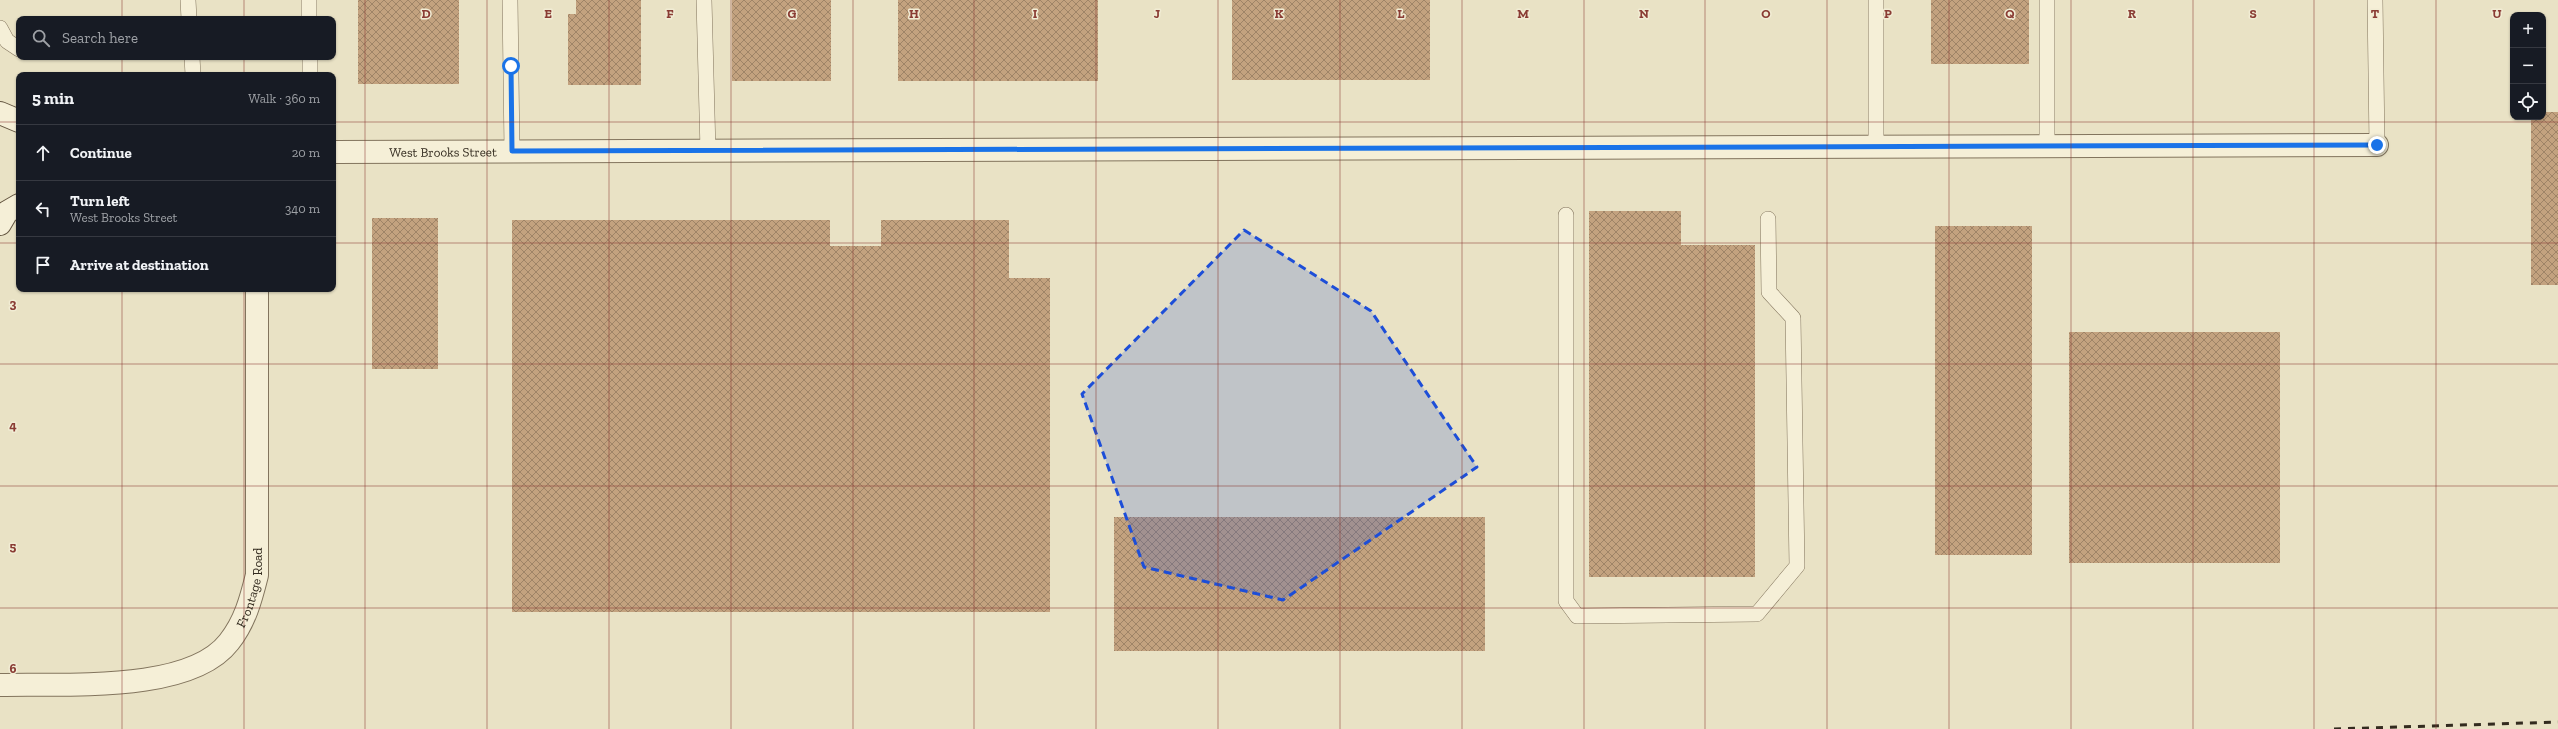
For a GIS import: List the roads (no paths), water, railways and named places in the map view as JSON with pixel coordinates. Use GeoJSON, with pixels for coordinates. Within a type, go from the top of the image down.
{"type":"FeatureCollection","features":[{"type":"Feature","properties":{"kind":"street"},"geometry":{"type":"LineString","coordinates":[[0,113],[16,120]]}},
{"type":"Feature","properties":{"kind":"street","name":"West Brooks Street"},"geometry":{"type":"LineString","coordinates":[[336,152],[2377,145]]}},
{"type":"Feature","properties":{"kind":"street"},"geometry":{"type":"LineString","coordinates":[[0,224],[7,212],[16,207]]}},
{"type":"Feature","properties":{"kind":"street","name":"Frontage Road"},"geometry":{"type":"LineString","coordinates":[[0,684],[148,681],[195,668],[229,643],[248,611],[257,575],[257,292]]}},
{"type":"Feature","properties":{"kind":"lane"},"geometry":{"type":"LineString","coordinates":[[188,0],[189,16]]}},
{"type":"Feature","properties":{"kind":"lane"},"geometry":{"type":"LineString","coordinates":[[309,0],[309,16]]}},
{"type":"Feature","properties":{"kind":"lane"},"geometry":{"type":"LineString","coordinates":[[510,0],[512,151]]}},
{"type":"Feature","properties":{"kind":"lane"},"geometry":{"type":"LineString","coordinates":[[704,0],[708,150]]}},
{"type":"Feature","properties":{"kind":"lane"},"geometry":{"type":"LineString","coordinates":[[1876,0],[1876,147]]}},
{"type":"Feature","properties":{"kind":"lane"},"geometry":{"type":"LineString","coordinates":[[2046,146],[2047,0]]}},
{"type":"Feature","properties":{"kind":"lane"},"geometry":{"type":"LineString","coordinates":[[2375,0],[2377,145]]}},
{"type":"Feature","properties":{"kind":"lane"},"geometry":{"type":"LineString","coordinates":[[0,28],[6,40],[16,47]]}},
{"type":"Feature","properties":{"kind":"lane"},"geometry":{"type":"LineString","coordinates":[[192,60],[193,72]]}},
{"type":"Feature","properties":{"kind":"lane"},"geometry":{"type":"LineString","coordinates":[[310,60],[310,72]]}},
{"type":"Feature","properties":{"kind":"lane"},"geometry":{"type":"LineString","coordinates":[[1566,215],[1566,601],[1577,616],[1757,614],[1797,566],[1793,318],[1769,292],[1768,219]]}},
{"type":"Feature","properties":{"kind":"railway"},"geometry":{"type":"LineString","coordinates":[[2334,729],[2558,722]]}}]}
